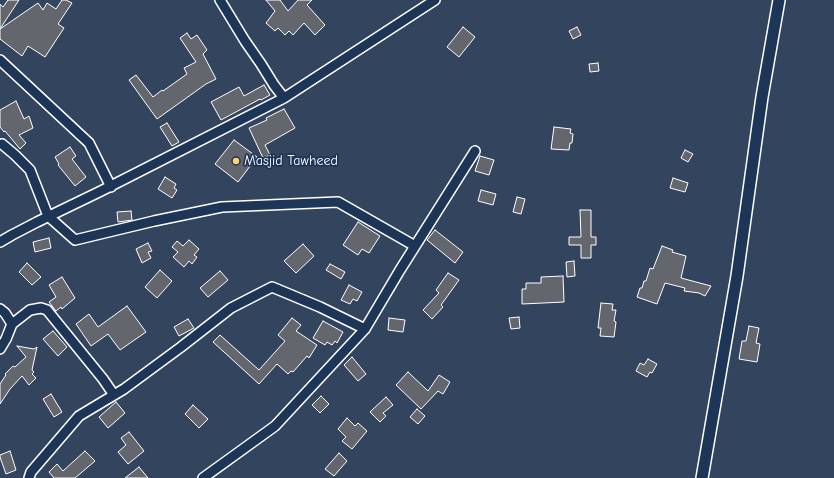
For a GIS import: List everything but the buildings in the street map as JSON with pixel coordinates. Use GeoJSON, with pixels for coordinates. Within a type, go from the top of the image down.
{"type":"FeatureCollection","features":[{"type":"Feature","properties":{"kind":"street"},"geometry":{"type":"LineString","coordinates":[[220,0],[245,41],[284,98]]}},
{"type":"Feature","properties":{"kind":"street"},"geometry":{"type":"LineString","coordinates":[[0,242],[48,216],[111,187],[284,98],[435,0]]}},
{"type":"Feature","properties":{"kind":"street"},"geometry":{"type":"LineString","coordinates":[[702,478],[737,276],[762,97],[779,0]]}},
{"type":"Feature","properties":{"kind":"street"},"geometry":{"type":"LineString","coordinates":[[0,60],[89,143],[111,187]]}},
{"type":"Feature","properties":{"kind":"street"},"geometry":{"type":"LineString","coordinates":[[2,144],[30,170],[48,216],[75,240],[154,221],[222,207],[338,202],[414,246]]}},
{"type":"Feature","properties":{"kind":"street"},"geometry":{"type":"LineString","coordinates":[[203,478],[275,426],[365,329],[414,246],[475,151]]}},
{"type":"Feature","properties":{"kind":"street"},"geometry":{"type":"LineString","coordinates":[[29,478],[31,472],[79,416],[124,389],[231,308],[272,287],[320,307],[365,329]]}},
{"type":"Feature","properties":{"kind":"street"},"geometry":{"type":"LineString","coordinates":[[0,308],[12,324]]}},
{"type":"Feature","properties":{"kind":"street"},"geometry":{"type":"LineString","coordinates":[[0,349],[12,324],[30,310],[41,308],[47,310],[114,395]]}},
{"type":"Feature","properties":{"kind":"place","name":"Masjid Tawheed"},"geometry":{"type":"Point","coordinates":[236,161]}}]}
